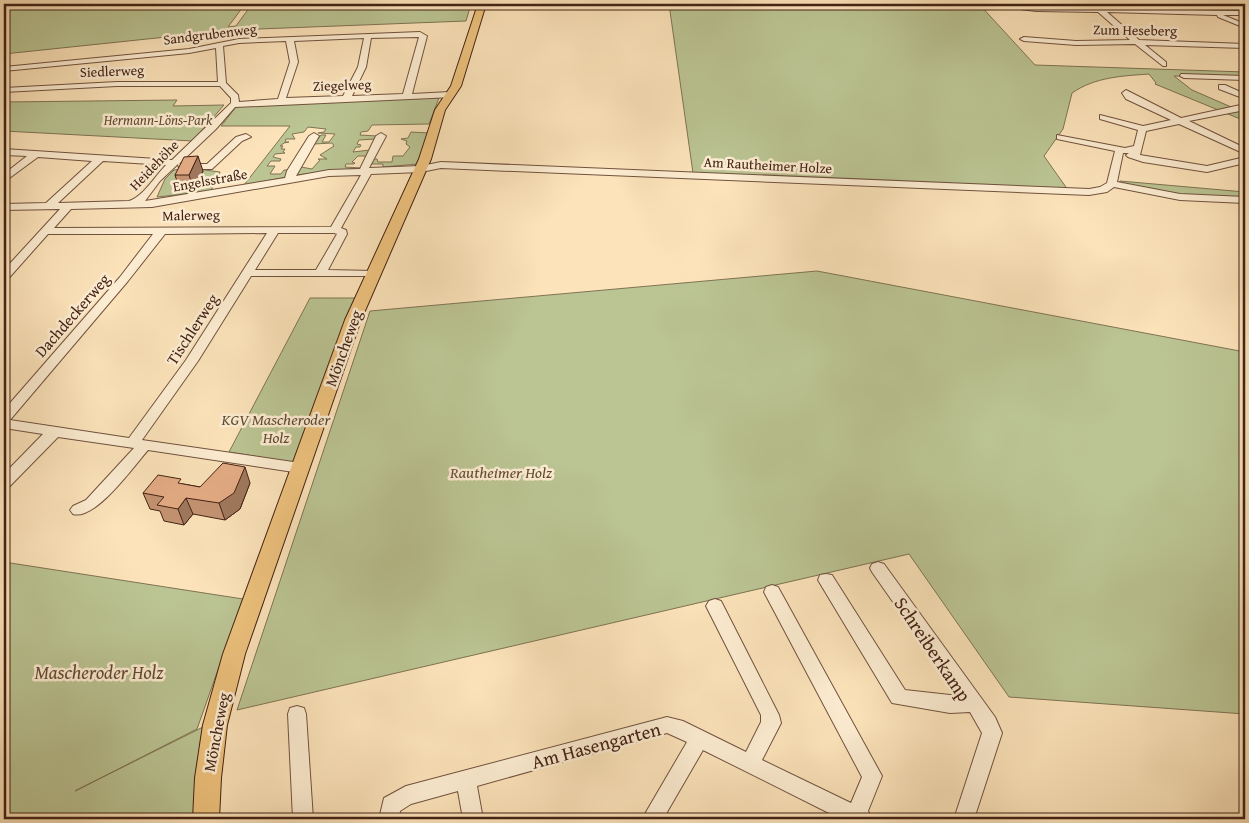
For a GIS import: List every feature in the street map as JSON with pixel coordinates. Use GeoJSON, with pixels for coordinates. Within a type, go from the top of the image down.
{"type":"FeatureCollection","features":[{"type":"Feature","properties":{"kind":"main road","name":"Möncheweg"},"geometry":{"type":"LineString","coordinates":[[206,819],[208,778],[217,714],[234,654],[353,320],[421,169],[440,110],[459,78],[482,4]]}},
{"type":"Feature","properties":{"kind":"street"},"geometry":{"type":"LineString","coordinates":[[996,4],[1036,9],[1245,13]]}},
{"type":"Feature","properties":{"kind":"street"},"geometry":{"type":"LineString","coordinates":[[1174,4],[1183,11]]}},
{"type":"Feature","properties":{"kind":"street"},"geometry":{"type":"LineString","coordinates":[[1174,4],[1225,5],[1233,13]]}},
{"type":"Feature","properties":{"kind":"street"},"geometry":{"type":"LineString","coordinates":[[1100,10],[1135,42],[1163,64]]}},
{"type":"Feature","properties":{"kind":"street"},"geometry":{"type":"LineString","coordinates":[[1211,12],[1245,26]]}},
{"type":"Feature","properties":{"kind":"street","name":"Sandgrubenweg"},"geometry":{"type":"LineString","coordinates":[[4,69],[189,51],[219,44],[289,38],[420,34],[423,36],[407,96]]}},
{"type":"Feature","properties":{"kind":"street"},"geometry":{"type":"LineString","coordinates":[[346,98],[362,67],[368,35]]}},
{"type":"Feature","properties":{"kind":"street"},"geometry":{"type":"LineString","coordinates":[[281,100],[292,70],[293,47],[289,38]]}},
{"type":"Feature","properties":{"kind":"street","name":"Zum Heseberg"},"geometry":{"type":"LineString","coordinates":[[1024,39],[1076,44],[1135,42],[1245,46]]}},
{"type":"Feature","properties":{"kind":"street"},"geometry":{"type":"LineString","coordinates":[[219,44],[222,84],[235,97],[235,104]]}},
{"type":"Feature","properties":{"kind":"street"},"geometry":{"type":"LineString","coordinates":[[1184,76],[1245,78]]}},
{"type":"Feature","properties":{"kind":"street","name":"Siedlerweg"},"geometry":{"type":"LineString","coordinates":[[4,90],[134,83],[222,84]]}},
{"type":"Feature","properties":{"kind":"street"},"geometry":{"type":"LineString","coordinates":[[1222,87],[1245,97]]}},
{"type":"Feature","properties":{"kind":"street"},"geometry":{"type":"LineString","coordinates":[[1126,93],[1245,152]]}},
{"type":"Feature","properties":{"kind":"street","name":"Ziegelweg"},"geometry":{"type":"LineString","coordinates":[[235,104],[281,100],[450,95]]}},
{"type":"Feature","properties":{"kind":"street","name":"Heidehöhe"},"geometry":{"type":"LineString","coordinates":[[128,206],[140,201],[157,179],[213,127],[228,107],[235,104]]}},
{"type":"Feature","properties":{"kind":"street"},"geometry":{"type":"LineString","coordinates":[[1103,117],[1144,129],[1245,106]]}},
{"type":"Feature","properties":{"kind":"street"},"geometry":{"type":"LineString","coordinates":[[1134,152],[1139,147],[1144,129]]}},
{"type":"Feature","properties":{"kind":"street"},"geometry":{"type":"LineString","coordinates":[[290,179],[292,171],[314,136]]}},
{"type":"Feature","properties":{"kind":"street"},"geometry":{"type":"LineString","coordinates":[[320,274],[342,234],[339,230],[335,230],[366,174],[367,160],[381,136]]}},
{"type":"Feature","properties":{"kind":"street"},"geometry":{"type":"LineString","coordinates":[[4,152],[209,167],[240,139],[246,137]]}},
{"type":"Feature","properties":{"kind":"street"},"geometry":{"type":"LineString","coordinates":[[1060,138],[1119,152],[1134,152],[1143,159],[1207,169],[1245,160]]}},
{"type":"Feature","properties":{"kind":"street"},"geometry":{"type":"LineString","coordinates":[[1112,184],[1119,152]]}},
{"type":"Feature","properties":{"kind":"street"},"geometry":{"type":"LineString","coordinates":[[4,179],[37,153]]}},
{"type":"Feature","properties":{"kind":"street"},"geometry":{"type":"LineString","coordinates":[[49,206],[65,189],[102,158]]}},
{"type":"Feature","properties":{"kind":"street","name":"Am Rautheimer Holze"},"geometry":{"type":"LineString","coordinates":[[421,169],[434,166],[460,165],[1079,192],[1103,190],[1112,184],[1180,197],[1245,200]]}},
{"type":"Feature","properties":{"kind":"street","name":"Engelsstraße"},"geometry":{"type":"LineString","coordinates":[[4,207],[128,206],[163,203],[290,179],[365,170],[421,169]]}},
{"type":"Feature","properties":{"kind":"street"},"geometry":{"type":"LineString","coordinates":[[4,277],[68,206]]}},
{"type":"Feature","properties":{"kind":"street","name":"Tischlerweg"},"geometry":{"type":"LineString","coordinates":[[78,510],[91,504],[138,445],[275,229]]}},
{"type":"Feature","properties":{"kind":"street","name":"Dachdeckerweg"},"geometry":{"type":"LineString","coordinates":[[4,419],[96,308],[124,279],[162,230]]}},
{"type":"Feature","properties":{"kind":"street","name":"Malerweg"},"geometry":{"type":"LineString","coordinates":[[46,231],[335,230]]}},
{"type":"Feature","properties":{"kind":"street"},"geometry":{"type":"LineString","coordinates":[[248,272],[374,274]]}},
{"type":"Feature","properties":{"kind":"street"},"geometry":{"type":"LineString","coordinates":[[4,424],[300,468]]}},
{"type":"Feature","properties":{"kind":"street"},"geometry":{"type":"LineString","coordinates":[[4,483],[54,432]]}},
{"type":"Feature","properties":{"kind":"street","name":"Schreiberkamp"},"geometry":{"type":"LineString","coordinates":[[878,568],[974,704]]}},
{"type":"Feature","properties":{"kind":"street","name":"Schreiberkamp"},"geometry":{"type":"LineString","coordinates":[[826,580],[899,697],[950,705],[974,704]]}},
{"type":"Feature","properties":{"kind":"street","name":"Am Hasengarten"},"geometry":{"type":"LineString","coordinates":[[389,819],[391,805],[398,800],[657,727],[676,727],[859,818],[872,776],[772,592]]}},
{"type":"Feature","properties":{"kind":"street"},"geometry":{"type":"LineString","coordinates":[[715,606],[770,715],[771,723],[750,763]]}},
{"type":"Feature","properties":{"kind":"street"},"geometry":{"type":"LineString","coordinates":[[964,819],[992,733],[988,722],[974,704]]}},
{"type":"Feature","properties":{"kind":"street"},"geometry":{"type":"LineString","coordinates":[[297,714],[303,819]]}},
{"type":"Feature","properties":{"kind":"street"},"geometry":{"type":"LineString","coordinates":[[652,819],[699,739]]}},
{"type":"Feature","properties":{"kind":"street"},"geometry":{"type":"LineString","coordinates":[[466,780],[473,819]]}},
{"type":"Feature","properties":{"kind":"green space"},"geometry":{"type":"Polygon","coordinates":[[[4,4],[245,4],[228,27],[236,26],[252,4],[471,4],[466,21],[233,30],[4,54],[4,4]]]}},
{"type":"Feature","properties":{"kind":"green space"},"geometry":{"type":"Polygon","coordinates":[[[669,4],[979,4],[1035,65],[1245,72],[1245,77],[1174,76],[1192,90],[1245,113],[1245,121],[1155,84],[1149,74],[1099,80],[1072,93],[1063,129],[1044,156],[1068,190],[693,173],[669,4]]]}},
{"type":"Feature","properties":{"kind":"green space"},"geometry":{"type":"Polygon","coordinates":[[[439,98],[429,124],[372,125],[368,131],[361,132],[360,135],[377,136],[375,139],[359,140],[357,144],[361,145],[360,147],[356,147],[353,152],[370,150],[366,159],[365,156],[358,156],[352,162],[354,164],[346,164],[345,167],[361,168],[296,175],[301,167],[312,169],[320,160],[318,159],[327,159],[320,155],[334,146],[332,143],[314,144],[321,135],[326,135],[322,142],[329,142],[335,134],[318,133],[324,132],[326,129],[308,127],[304,132],[292,134],[295,139],[286,139],[285,142],[289,142],[280,146],[283,146],[281,149],[285,149],[283,152],[285,153],[275,154],[273,157],[281,159],[280,161],[271,161],[267,166],[275,166],[270,174],[281,174],[284,170],[290,170],[287,177],[244,185],[290,126],[221,126],[236,107],[282,103],[439,98]]]}},
{"type":"Feature","properties":{"kind":"green space","name":"Hermann-Löns-Park"},"geometry":{"type":"Polygon","coordinates":[[[177,100],[173,106],[224,105],[193,141],[4,131],[4,102],[177,100]]]}},
{"type":"Feature","properties":{"kind":"green space"},"geometry":{"type":"Polygon","coordinates":[[[411,132],[429,133],[418,164],[383,167],[383,164],[369,164],[372,159],[377,159],[378,162],[392,162],[393,156],[403,156],[410,147],[406,144],[407,141],[401,139],[408,138],[411,132]]]}},
{"type":"Feature","properties":{"kind":"green space"},"geometry":{"type":"Polygon","coordinates":[[[190,168],[220,172],[218,179],[212,180],[212,191],[157,197],[165,179],[174,170],[190,168]]]}},
{"type":"Feature","properties":{"kind":"green space"},"geometry":{"type":"Polygon","coordinates":[[[1120,181],[1245,192],[1245,199],[1174,195],[1119,183],[1120,181]]]}},
{"type":"Feature","properties":{"kind":"green space","name":"Rautheimer Holz"},"geometry":{"type":"Polygon","coordinates":[[[817,271],[1245,352],[1245,714],[1009,697],[909,554],[237,710],[370,311],[817,271]]]}},
{"type":"Feature","properties":{"kind":"green space","name":"KGV Mascheroder Holz"},"geometry":{"type":"Polygon","coordinates":[[[310,298],[356,298],[295,461],[290,462],[229,452],[310,298]]]}},
{"type":"Feature","properties":{"kind":"green space","name":"Mascheroder Holz"},"geometry":{"type":"Polygon","coordinates":[[[4,562],[243,599],[197,729],[75,791],[207,725],[207,819],[4,819],[4,562]]]}},
{"type":"Feature","properties":{"kind":"building"},"geometry":{"type":"Polygon","coordinates":[[[198,156],[189,175],[175,175],[184,157],[198,156]]]}},
{"type":"Feature","properties":{"kind":"building"},"geometry":{"type":"Polygon","coordinates":[[[223,463],[245,467],[234,493],[219,503],[186,498],[178,509],[157,505],[164,497],[143,493],[158,475],[181,479],[178,483],[200,487],[223,463]]]}}]}
